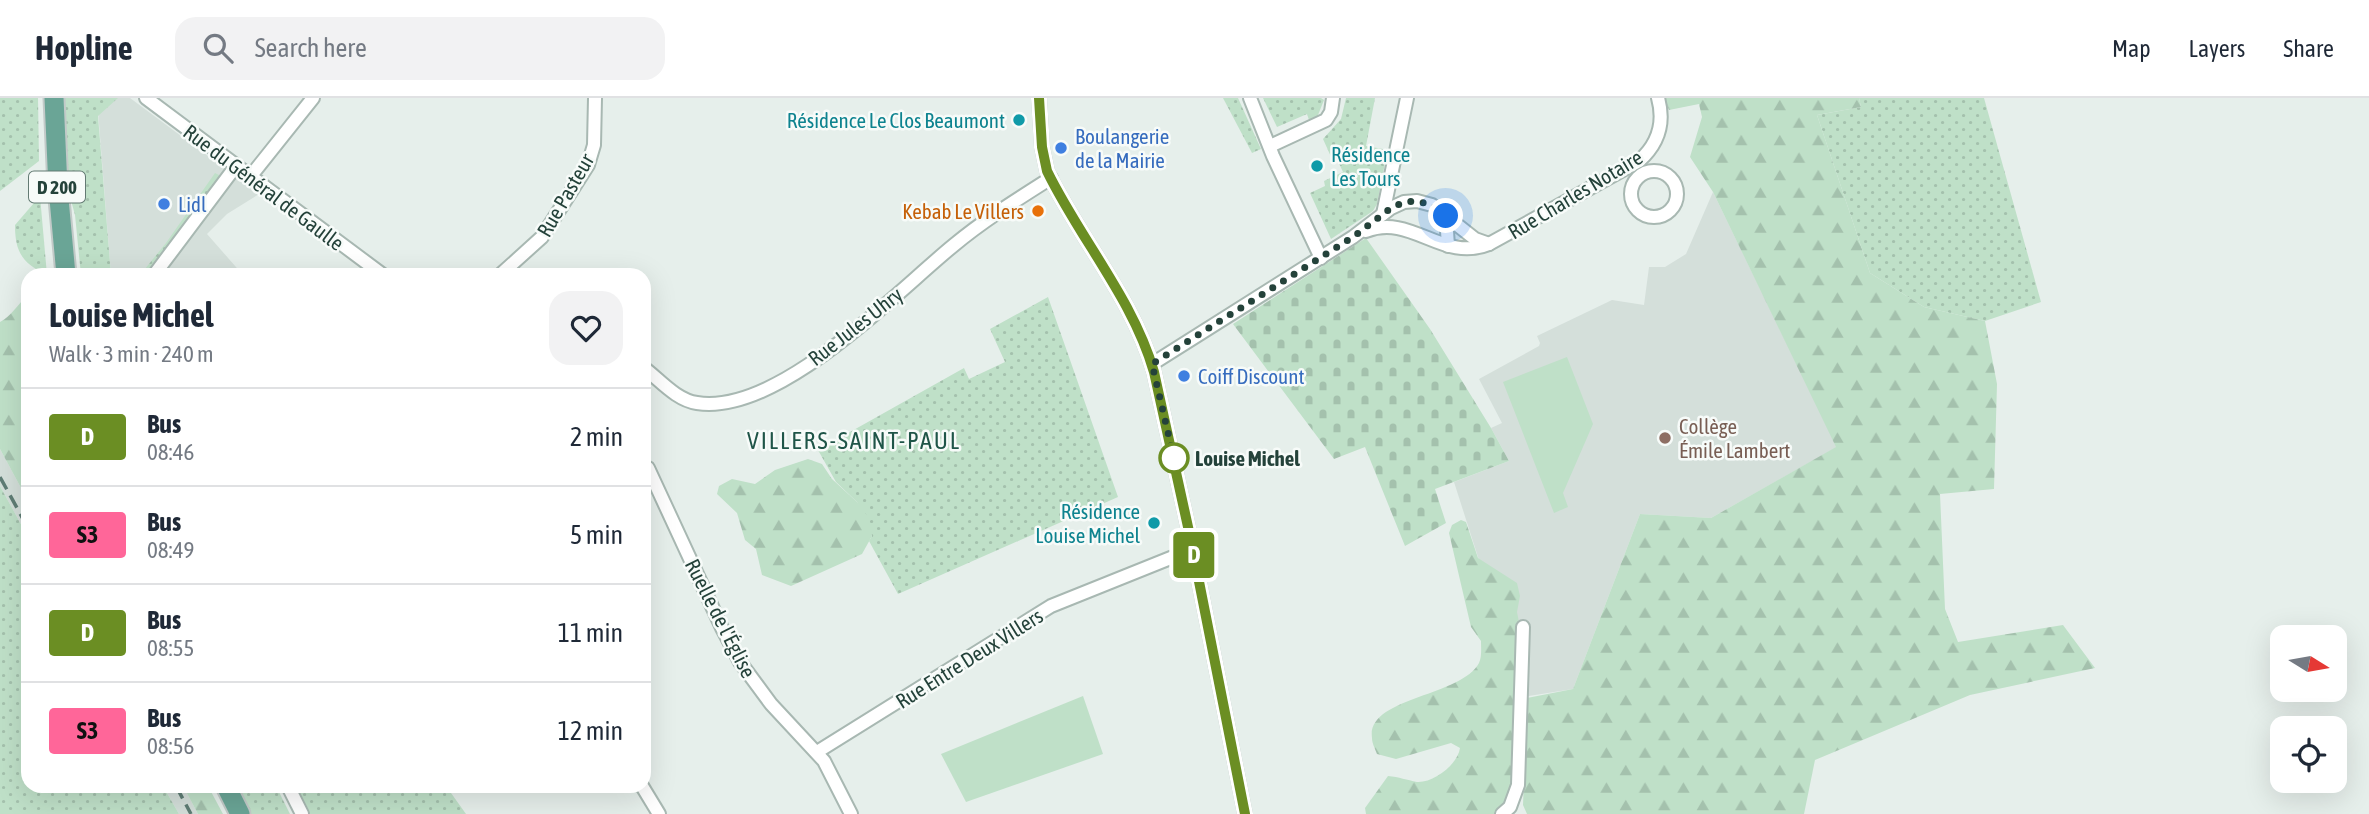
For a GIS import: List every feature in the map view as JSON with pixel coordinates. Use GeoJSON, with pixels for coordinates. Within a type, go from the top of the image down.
{"type":"FeatureCollection","features":[{"type":"Feature","properties":{"kind":"main road","name":"D 200"},"geometry":{"type":"LineString","coordinates":[[54,98],[65,268]]}},
{"type":"Feature","properties":{"kind":"main road"},"geometry":{"type":"LineString","coordinates":[[230,793],[240,814]]}},
{"type":"Feature","properties":{"kind":"street","name":"Rue du Général de Gaulle"},"geometry":{"type":"LineString","coordinates":[[146,98],[374,268]]}},
{"type":"Feature","properties":{"kind":"street"},"geometry":{"type":"LineString","coordinates":[[250,177],[313,98]]}},
{"type":"Feature","properties":{"kind":"street","name":"Rue Pasteur"},"geometry":{"type":"LineString","coordinates":[[508,268],[542,237],[588,165],[594,139],[595,98]]}},
{"type":"Feature","properties":{"kind":"street"},"geometry":{"type":"LineString","coordinates":[[1039,98],[1043,155],[1051,178],[1129,313],[1152,364],[1193,549],[1245,814]]}},
{"type":"Feature","properties":{"kind":"street"},"geometry":{"type":"LineString","coordinates":[[1250,98],[1273,156],[1321,258]]}},
{"type":"Feature","properties":{"kind":"street"},"geometry":{"type":"LineString","coordinates":[[1270,146],[1326,120],[1333,98]]}},
{"type":"Feature","properties":{"kind":"street"},"geometry":{"type":"LineString","coordinates":[[1383,214],[1407,98]]}},
{"type":"Feature","properties":{"kind":"street","name":"Rue Charles Notaire"},"geometry":{"type":"LineString","coordinates":[[1353,237],[1374,228],[1395,226],[1448,246],[1473,249],[1489,244],[1642,166],[1660,128],[1658,98]]}},
{"type":"Feature","properties":{"kind":"street"},"geometry":{"type":"LineString","coordinates":[[159,268],[236,166]]}},
{"type":"Feature","properties":{"kind":"street","name":"Rue Jules Uhry"},"geometry":{"type":"LineString","coordinates":[[651,374],[678,396],[692,402],[721,403],[754,394],[841,343],[957,242],[1051,178]]}},
{"type":"Feature","properties":{"kind":"street","name":"Rue Charles Notaire"},"geometry":{"type":"LineString","coordinates":[[1152,364],[1321,258],[1404,202],[1417,201],[1432,205],[1475,239],[1489,244]]}},
{"type":"Feature","properties":{"kind":"street"},"geometry":{"type":"LineString","coordinates":[[1446,216],[1448,246]]}},
{"type":"Feature","properties":{"kind":"street","name":"Ruelle de l'Église"},"geometry":{"type":"LineString","coordinates":[[651,474],[740,662],[771,704],[817,752]]}},
{"type":"Feature","properties":{"kind":"street","name":"Rue Entre Deux Villers"},"geometry":{"type":"LineString","coordinates":[[817,752],[1051,606],[1193,549]]}},
{"type":"Feature","properties":{"kind":"street"},"geometry":{"type":"LineString","coordinates":[[1502,814],[1510,807],[1518,785],[1523,627]]}},
{"type":"Feature","properties":{"kind":"street"},"geometry":{"type":"LineString","coordinates":[[817,752],[830,769],[851,814]]}},
{"type":"Feature","properties":{"kind":"street"},"geometry":{"type":"LineString","coordinates":[[292,793],[302,814]]}},
{"type":"Feature","properties":{"kind":"street"},"geometry":{"type":"LineString","coordinates":[[646,793],[659,814]]}},
{"type":"Feature","properties":{"kind":"shaded area"},"geometry":{"type":"Polygon","coordinates":[[[97,98],[130,98],[259,194],[227,214],[207,234],[237,268],[110,268],[97,98]]]}},
{"type":"Feature","properties":{"kind":"shaded area","name":"Collège Émile Lambert"},"geometry":{"type":"Polygon","coordinates":[[[1713,192],[1837,447],[1711,518],[1640,514],[1573,689],[1503,700],[1502,632],[1454,482],[1509,461],[1491,428],[1502,423],[1479,379],[1539,346],[1537,336],[1612,300],[1644,305],[1649,267],[1665,267],[1686,254],[1713,192]]]}},
{"type":"Feature","properties":{"kind":"shaded area"},"geometry":{"type":"Polygon","coordinates":[[[0,449],[21,488],[21,524],[0,486],[0,449]]]}},
{"type":"Feature","properties":{"kind":"shaded area"},"geometry":{"type":"Polygon","coordinates":[[[167,793],[187,793],[198,814],[179,814],[167,793]]]}},
{"type":"Feature","properties":{"kind":"green space"},"geometry":{"type":"Polygon","coordinates":[[[0,98],[38,98],[39,161],[0,191],[0,98]]]}},
{"type":"Feature","properties":{"kind":"green space"},"geometry":{"type":"Polygon","coordinates":[[[63,98],[118,98],[98,116],[110,268],[80,268],[75,215],[65,178],[63,98]]]}},
{"type":"Feature","properties":{"kind":"green space"},"geometry":{"type":"Polygon","coordinates":[[[1223,98],[1238,98],[1261,149],[1252,153],[1223,98]]]}},
{"type":"Feature","properties":{"kind":"green space"},"geometry":{"type":"Polygon","coordinates":[[[1263,98],[1324,100],[1316,120],[1310,123],[1307,114],[1277,127],[1263,98]]]}},
{"type":"Feature","properties":{"kind":"green space"},"geometry":{"type":"Polygon","coordinates":[[[1346,98],[1375,98],[1366,146],[1383,149],[1387,153],[1377,204],[1373,211],[1331,239],[1310,193],[1325,186],[1324,181],[1343,172],[1336,157],[1332,159],[1323,139],[1341,119],[1346,98]]]}},
{"type":"Feature","properties":{"kind":"green space"},"geometry":{"type":"Polygon","coordinates":[[[1664,98],[1859,98],[1861,107],[1817,115],[1870,273],[1924,307],[1985,321],[1997,384],[1994,489],[1940,494],[1945,609],[1958,642],[2063,625],[2095,668],[1970,695],[1815,760],[1804,814],[1527,814],[1523,805],[1527,698],[1573,689],[1640,514],[1711,518],[1836,447],[1713,192],[1690,157],[1702,117],[1699,104],[1669,110],[1664,98]]]}},
{"type":"Feature","properties":{"kind":"green space"},"geometry":{"type":"Polygon","coordinates":[[[1859,98],[1984,98],[2041,302],[1985,321],[1924,307],[1870,273],[1817,115],[1861,107],[1859,98]]]}},
{"type":"Feature","properties":{"kind":"green space"},"geometry":{"type":"Polygon","coordinates":[[[215,173],[221,176],[156,268],[146,268],[215,173]]]}},
{"type":"Feature","properties":{"kind":"green space"},"geometry":{"type":"Polygon","coordinates":[[[40,196],[46,268],[35,268],[22,256],[16,243],[15,225],[40,196]]]}},
{"type":"Feature","properties":{"kind":"green space"},"geometry":{"type":"Polygon","coordinates":[[[1366,238],[1430,329],[1509,461],[1435,489],[1446,523],[1405,546],[1365,447],[1334,459],[1233,324],[1366,238]]]}},
{"type":"Feature","properties":{"kind":"green space"},"geometry":{"type":"Polygon","coordinates":[[[1048,297],[1118,497],[898,594],[869,541],[872,536],[857,502],[836,482],[818,450],[964,368],[969,379],[1005,362],[990,329],[1048,297]]]}},
{"type":"Feature","properties":{"kind":"green space"},"geometry":{"type":"Polygon","coordinates":[[[21,303],[21,488],[0,449],[0,322],[21,303]]]}},
{"type":"Feature","properties":{"kind":"green space"},"geometry":{"type":"Polygon","coordinates":[[[1567,357],[1593,424],[1563,493],[1568,507],[1554,513],[1503,382],[1567,357]]]}},
{"type":"Feature","properties":{"kind":"green space"},"geometry":{"type":"Polygon","coordinates":[[[808,459],[822,464],[832,479],[857,502],[866,514],[872,536],[862,554],[791,586],[762,575],[756,549],[745,540],[737,513],[717,494],[719,486],[732,479],[755,484],[775,470],[808,459]]]}},
{"type":"Feature","properties":{"kind":"green space"},"geometry":{"type":"Polygon","coordinates":[[[0,486],[21,524],[21,793],[167,793],[179,814],[0,814],[0,486]]]}},
{"type":"Feature","properties":{"kind":"green space"},"geometry":{"type":"Polygon","coordinates":[[[1461,520],[1466,522],[1478,558],[1517,583],[1520,596],[1517,612],[1523,642],[1518,785],[1502,814],[1366,814],[1365,808],[1388,776],[1417,782],[1431,779],[1450,766],[1460,748],[1451,743],[1396,759],[1377,754],[1372,738],[1374,724],[1384,714],[1398,705],[1454,683],[1469,674],[1479,663],[1481,641],[1471,627],[1449,533],[1452,525],[1461,520]]]}},
{"type":"Feature","properties":{"kind":"green space"},"geometry":{"type":"Polygon","coordinates":[[[1083,696],[1103,754],[966,802],[941,754],[1083,696]]]}},
{"type":"Feature","properties":{"kind":"green space"},"geometry":{"type":"Polygon","coordinates":[[[187,793],[212,793],[223,814],[198,814],[187,793]]]}},
{"type":"Feature","properties":{"kind":"green space"},"geometry":{"type":"Polygon","coordinates":[[[237,793],[280,793],[290,814],[248,814],[237,793]]]}},
{"type":"Feature","properties":{"kind":"green space"},"geometry":{"type":"Polygon","coordinates":[[[299,793],[451,793],[466,814],[310,814],[299,793]]]}},
{"type":"Feature","properties":{"kind":"railway"},"geometry":{"type":"LineString","coordinates":[[0,477],[21,515]]}},
{"type":"Feature","properties":{"kind":"railway"},"geometry":{"type":"LineString","coordinates":[[180,793],[191,814]]}},
{"type":"Feature","properties":{"kind":"bus line","name":"D"},"geometry":{"type":"LineString","coordinates":[[1039,98],[1042,147],[1047,171],[1129,313],[1154,372],[1171,443],[1245,814]]}},
{"type":"Feature","properties":{"kind":"place","name":"Résidence Le Clos Beaumont"},"geometry":{"type":"Point","coordinates":[1019,120]}},
{"type":"Feature","properties":{"kind":"place","name":"Boulangerie de la Mairie"},"geometry":{"type":"Point","coordinates":[1061,148]}},
{"type":"Feature","properties":{"kind":"place","name":"Résidence Les Tours"},"geometry":{"type":"Point","coordinates":[1317,166]}},
{"type":"Feature","properties":{"kind":"place","name":"Lidl"},"geometry":{"type":"Point","coordinates":[164,204]}},
{"type":"Feature","properties":{"kind":"place","name":"Kebab Le Villers"},"geometry":{"type":"Point","coordinates":[1038,211]}},
{"type":"Feature","properties":{"kind":"place","name":"Coiff Discount"},"geometry":{"type":"Point","coordinates":[1184,376]}},
{"type":"Feature","properties":{"kind":"place","name":"Collège Émile Lambert"},"geometry":{"type":"Point","coordinates":[1665,438]}},
{"type":"Feature","properties":{"kind":"place","name":"Louise Michel"},"geometry":{"type":"Point","coordinates":[1174,458]}},
{"type":"Feature","properties":{"kind":"place","name":"Résidence Louise Michel"},"geometry":{"type":"Point","coordinates":[1154,523]}},
{"type":"Feature","properties":{"kind":"district","name":"VILLERS-SAINT-PAUL"},"geometry":{"type":"Point","coordinates":[854,440]}},
{"type":"Feature","properties":{"kind":"route"},"geometry":{"type":"LineString","coordinates":[[1174,458],[1152,364],[1353,237],[1391,208],[1404,202],[1426,202],[1446,216]]}}]}
